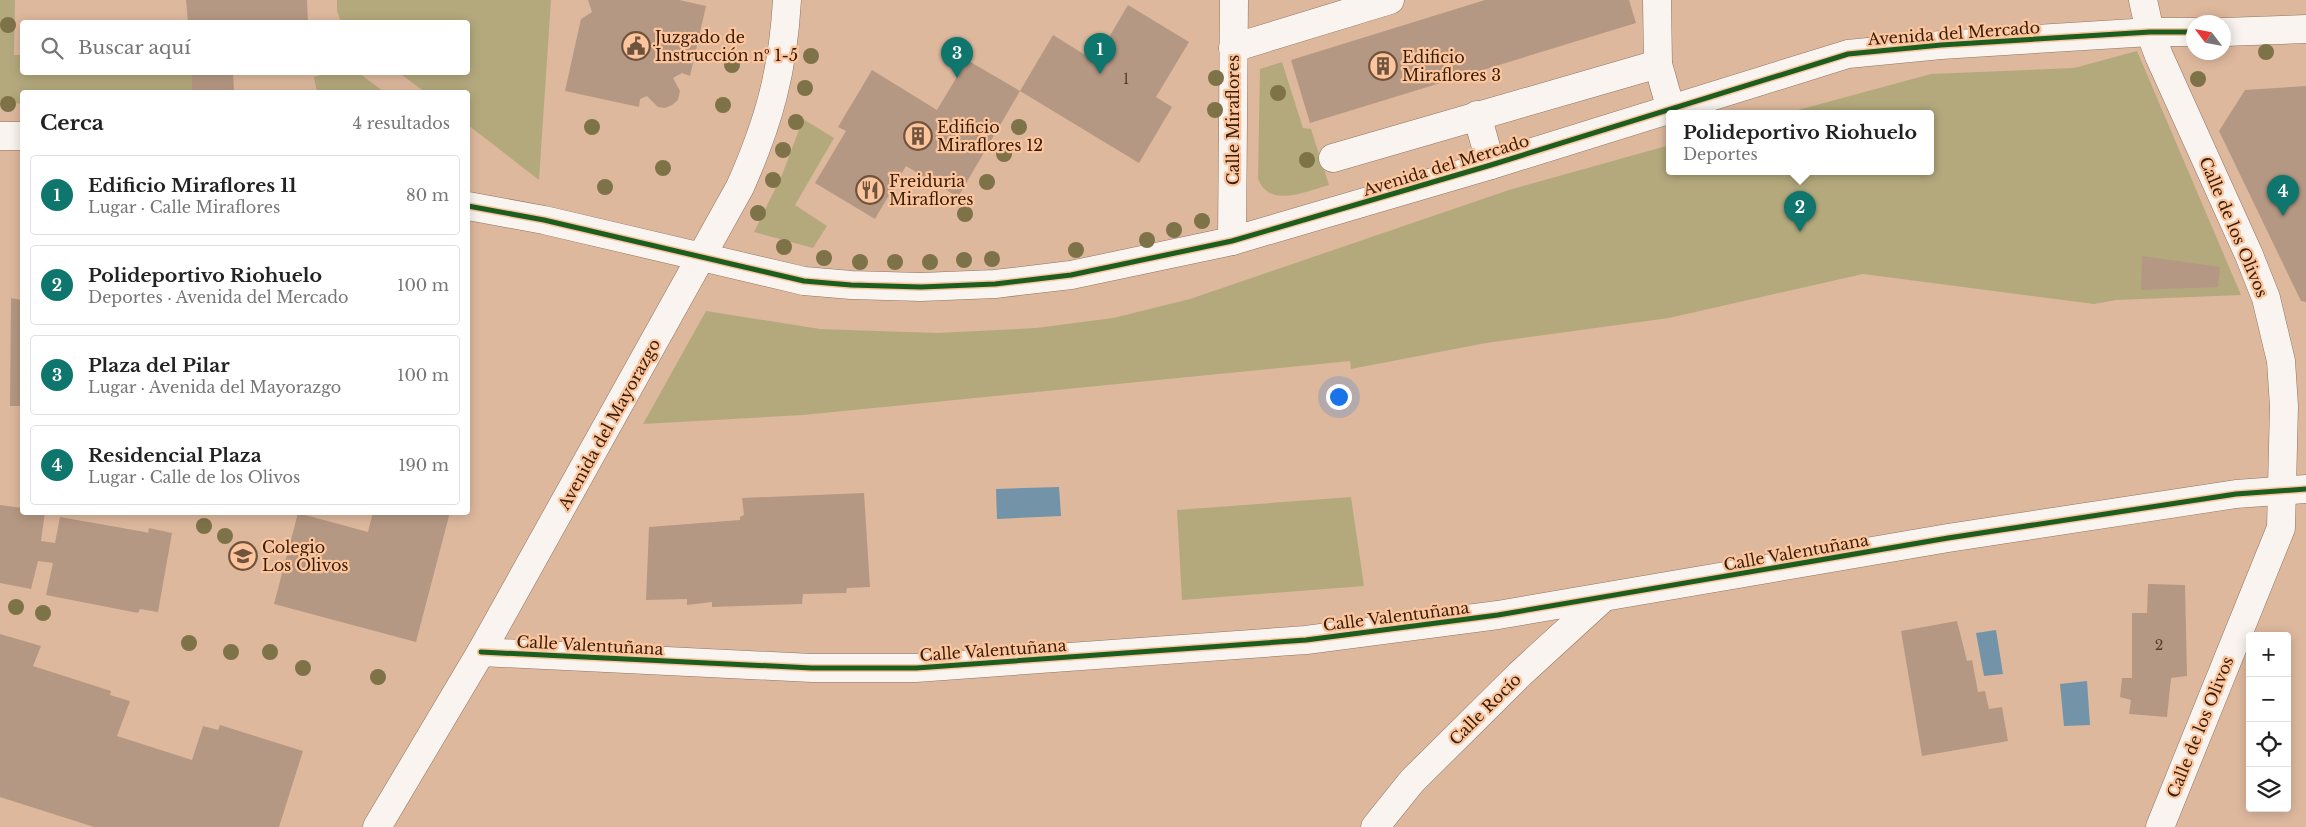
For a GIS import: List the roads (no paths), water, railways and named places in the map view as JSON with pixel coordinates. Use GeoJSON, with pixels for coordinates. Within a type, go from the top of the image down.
{"type":"FeatureCollection","features":[{"type":"Feature","properties":{"kind":"street","name":"Avenida del Mayorazgo"},"geometry":{"type":"LineString","coordinates":[[377,827],[481,652],[740,187],[765,129],[782,59],[787,0]]}},
{"type":"Feature","properties":{"kind":"street","name":"Calle Miraflores"},"geometry":{"type":"LineString","coordinates":[[1232,241],[1234,0]]}},
{"type":"Feature","properties":{"kind":"street"},"geometry":{"type":"LineString","coordinates":[[1233,48],[1390,0]]}},
{"type":"Feature","properties":{"kind":"street"},"geometry":{"type":"LineString","coordinates":[[1656,0],[1658,64],[1671,110]]}},
{"type":"Feature","properties":{"kind":"street","name":"Calle de los Olivos"},"geometry":{"type":"LineString","coordinates":[[2143,0],[2150,32],[2159,56],[2249,255],[2266,298],[2281,361],[2284,406],[2281,459],[2294,489],[2281,528],[2160,827]]}},
{"type":"Feature","properties":{"kind":"street"},"geometry":{"type":"LineString","coordinates":[[2231,32],[2306,29]]}},
{"type":"Feature","properties":{"kind":"street","name":"Avenida del Mercado"},"geometry":{"type":"LineString","coordinates":[[1671,110],[1848,54],[1941,45],[2150,32],[2186,32]]}},
{"type":"Feature","properties":{"kind":"street"},"geometry":{"type":"LineString","coordinates":[[1333,158],[1658,64]]}},
{"type":"Feature","properties":{"kind":"street","name":"Avenida del Mercado"},"geometry":{"type":"LineString","coordinates":[[470,206],[544,220],[804,281],[851,285],[959,287],[1071,275],[1232,241],[1666,112]]}},
{"type":"Feature","properties":{"kind":"street"},"geometry":{"type":"LineString","coordinates":[[1477,115],[1491,165]]}},
{"type":"Feature","properties":{"kind":"street"},"geometry":{"type":"LineString","coordinates":[[0,136],[20,136]]}},
{"type":"Feature","properties":{"kind":"street","name":"Calle Valentuñana"},"geometry":{"type":"LineString","coordinates":[[481,652],[812,668],[916,668],[1306,640],[1498,615],[1948,538],[2236,494],[2294,489]]}},
{"type":"Feature","properties":{"kind":"street","name":"Calle Rocío"},"geometry":{"type":"LineString","coordinates":[[1375,827],[1412,781],[1520,674],[1603,598]]}},
{"type":"Feature","properties":{"kind":"water"},"geometry":{"type":"Polygon","coordinates":[[[1059,487],[1061,516],[997,519],[996,489],[1059,487]]]}},
{"type":"Feature","properties":{"kind":"water"},"geometry":{"type":"Polygon","coordinates":[[[1996,630],[2003,674],[1984,676],[1976,633],[1996,630]]]}},
{"type":"Feature","properties":{"kind":"water"},"geometry":{"type":"Polygon","coordinates":[[[2087,681],[2090,725],[2064,726],[2060,684],[2087,681]]]}},
{"type":"Feature","properties":{"kind":"place","name":"Juzgado de Instrucción nº 1-5"},"geometry":{"type":"Point","coordinates":[636,46]}},
{"type":"Feature","properties":{"kind":"place","name":"Edificio Miraflores 3"},"geometry":{"type":"Point","coordinates":[1383,66]}},
{"type":"Feature","properties":{"kind":"place","name":"Edificio Miraflores 11"},"geometry":{"type":"Point","coordinates":[1100,74]}},
{"type":"Feature","properties":{"kind":"place","name":"Plaza del Pilar"},"geometry":{"type":"Point","coordinates":[957,78]}},
{"type":"Feature","properties":{"kind":"place","name":"Edificio Miraflores 12"},"geometry":{"type":"Point","coordinates":[918,136]}},
{"type":"Feature","properties":{"kind":"place","name":"Freiduria Miraflores"},"geometry":{"type":"Point","coordinates":[870,190]}},
{"type":"Feature","properties":{"kind":"place","name":"Residencial Plaza"},"geometry":{"type":"Point","coordinates":[2283,216]}},
{"type":"Feature","properties":{"kind":"place","name":"Polideportivo Riohuelo"},"geometry":{"type":"Point","coordinates":[1800,232]}},
{"type":"Feature","properties":{"kind":"place","name":"Colegio Los Olivos"},"geometry":{"type":"Point","coordinates":[243,556]}}]}
